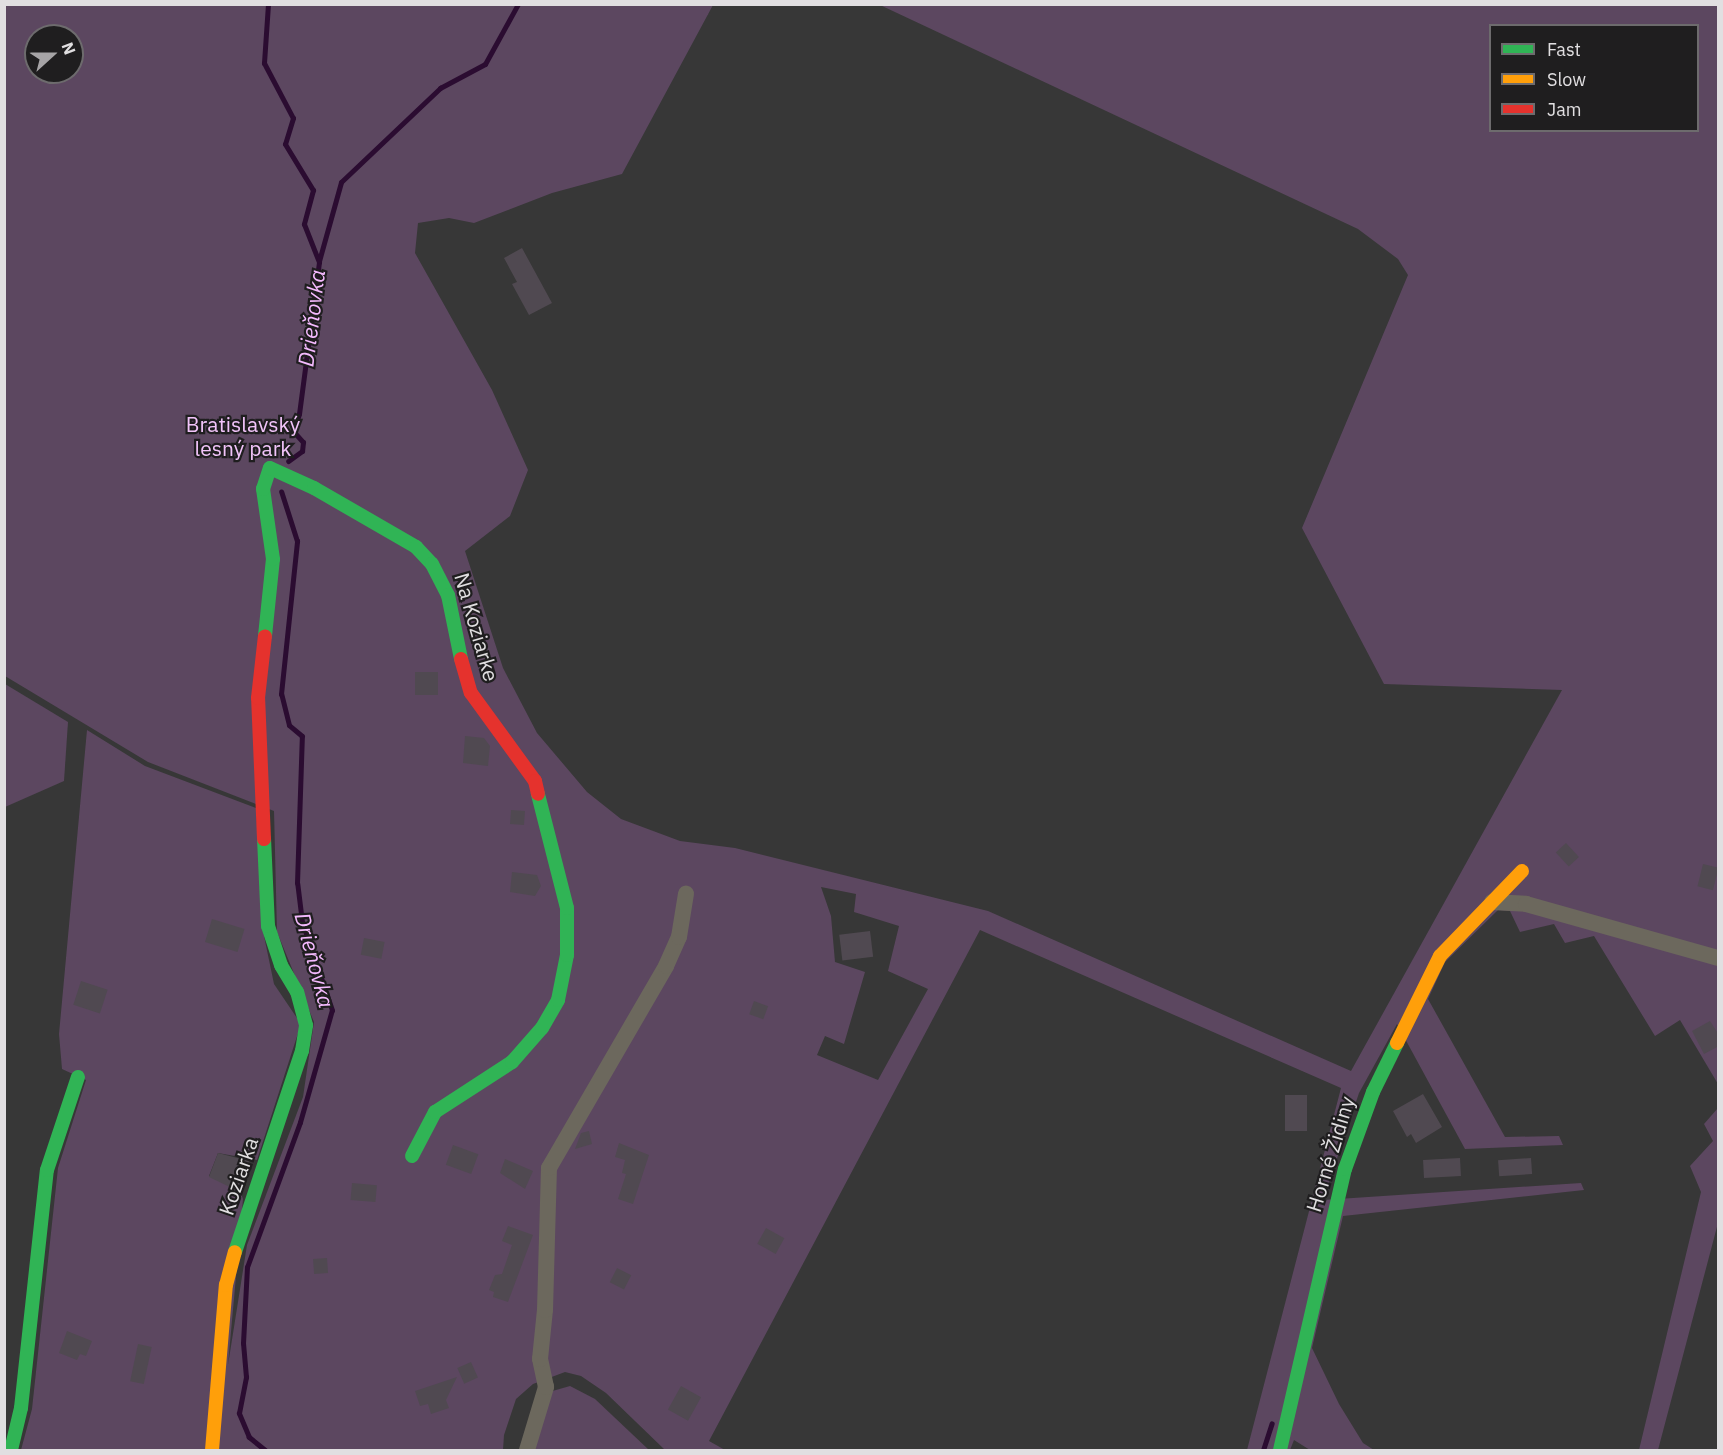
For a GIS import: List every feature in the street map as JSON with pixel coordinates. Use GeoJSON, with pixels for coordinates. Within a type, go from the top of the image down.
{"type":"FeatureCollection","features":[{"type":"Feature","properties":{"kind":"street","name":"Na Koziarke"},"geometry":{"type":"LineString","coordinates":[[270,468],[408,542],[432,564],[448,595],[456,641],[471,693],[536,781],[567,908],[568,935],[558,1000],[542,1028],[512,1062],[435,1112],[412,1156]]}},
{"type":"Feature","properties":{"kind":"street","name":"Koziarka"},"geometry":{"type":"LineString","coordinates":[[212,1450],[226,1285],[248,1204],[302,1051],[306,1024],[297,992],[281,965],[268,926],[258,698],[273,558],[263,489],[270,468]]}},
{"type":"Feature","properties":{"kind":"street","name":"Horné Židiny"},"geometry":{"type":"LineString","coordinates":[[1280,1450],[1342,1181],[1366,1110],[1440,956],[1522,871]]}},
{"type":"Feature","properties":{"kind":"street"},"geometry":{"type":"LineString","coordinates":[[528,1447],[546,1387],[540,1359],[545,1310],[549,1168],[666,966],[679,937],[686,894]]}},
{"type":"Feature","properties":{"kind":"street"},"geometry":{"type":"LineString","coordinates":[[1492,902],[1526,904],[1719,958]]}},
{"type":"Feature","properties":{"kind":"street"},"geometry":{"type":"LineString","coordinates":[[11,1450],[21,1408],[47,1170],[78,1077]]}},
{"type":"Feature","properties":{"kind":"green space","name":"Bratislavský lesný park"},"geometry":{"type":"Polygon","coordinates":[[[5,5],[713,5],[622,174],[552,193],[474,223],[449,218],[418,223],[415,253],[492,390],[528,470],[510,516],[465,551],[503,668],[537,733],[587,792],[621,819],[680,841],[735,848],[988,911],[1351,1071],[1562,690],[1384,684],[1302,528],[1408,275],[1398,259],[1358,229],[880,5],[1718,5],[1718,1084],[1680,1020],[1655,1036],[1594,936],[1565,943],[1554,924],[1520,932],[1510,911],[1498,910],[1445,962],[1428,999],[1505,1137],[1559,1136],[1563,1145],[1465,1149],[1397,1024],[1359,1093],[1323,1200],[1581,1183],[1584,1190],[1343,1216],[1312,1348],[1339,1404],[1363,1443],[1374,1450],[1310,1450],[1294,1440],[1290,1450],[1247,1450],[1341,1088],[980,930],[709,1441],[725,1450],[665,1450],[606,1393],[581,1376],[565,1372],[533,1384],[516,1399],[504,1435],[503,1450],[21,1450],[32,1409],[58,1168],[86,1080],[62,1069],[59,1034],[87,730],[145,766],[256,808],[264,936],[274,984],[301,1024],[257,1160],[218,1153],[209,1176],[240,1191],[243,1199],[228,1365],[247,1245],[303,1097],[314,1022],[277,932],[274,811],[148,762],[5,676],[5,5]],[[821,887],[831,916],[835,962],[865,972],[844,1044],[825,1036],[817,1055],[878,1080],[928,989],[888,971],[899,926],[854,912],[856,894],[821,887]]]}},
{"type":"Feature","properties":{"kind":"green space"},"geometry":{"type":"Polygon","coordinates":[[[5,684],[68,722],[64,781],[5,807],[5,684]]]}},
{"type":"Feature","properties":{"kind":"green space"},"geometry":{"type":"Polygon","coordinates":[[[1718,1108],[1718,1223],[1658,1450],[1639,1450],[1701,1192],[1690,1166],[1713,1141],[1704,1124],[1718,1108]]]}},
{"type":"Feature","properties":{"kind":"green space"},"geometry":{"type":"Polygon","coordinates":[[[570,1386],[595,1399],[649,1450],[533,1450],[549,1392],[570,1386]]]}},
{"type":"Feature","properties":{"kind":"building"},"geometry":{"type":"Polygon","coordinates":[[[522,248],[552,303],[529,315],[512,284],[517,282],[504,258],[522,248]]]}},
{"type":"Feature","properties":{"kind":"building"},"geometry":{"type":"Polygon","coordinates":[[[415,672],[438,672],[438,695],[415,695],[415,672]]]}},
{"type":"Feature","properties":{"kind":"building"},"geometry":{"type":"Polygon","coordinates":[[[465,736],[484,738],[490,746],[488,766],[463,763],[465,736]]]}},
{"type":"Feature","properties":{"kind":"building"},"geometry":{"type":"Polygon","coordinates":[[[511,810],[525,811],[524,825],[510,824],[511,810]]]}},
{"type":"Feature","properties":{"kind":"building"},"geometry":{"type":"Polygon","coordinates":[[[1566,843],[1579,857],[1569,866],[1556,853],[1566,843]]]}},
{"type":"Feature","properties":{"kind":"building"},"geometry":{"type":"Polygon","coordinates":[[[1703,864],[1718,868],[1713,890],[1697,886],[1703,864]]]}},
{"type":"Feature","properties":{"kind":"building"},"geometry":{"type":"Polygon","coordinates":[[[512,872],[537,875],[541,886],[535,896],[510,892],[512,872]]]}},
{"type":"Feature","properties":{"kind":"building"},"geometry":{"type":"Polygon","coordinates":[[[212,919],[245,929],[237,952],[205,942],[212,919]]]}},
{"type":"Feature","properties":{"kind":"building"},"geometry":{"type":"Polygon","coordinates":[[[870,931],[873,957],[842,961],[839,935],[870,931]]]}},
{"type":"Feature","properties":{"kind":"building"},"geometry":{"type":"Polygon","coordinates":[[[364,938],[385,942],[381,959],[361,955],[364,938]]]}},
{"type":"Feature","properties":{"kind":"building"},"geometry":{"type":"Polygon","coordinates":[[[81,981],[108,990],[100,1013],[73,1005],[81,981]]]}},
{"type":"Feature","properties":{"kind":"building"},"geometry":{"type":"Polygon","coordinates":[[[754,1001],[768,1006],[763,1019],[749,1014],[754,1001]]]}},
{"type":"Feature","properties":{"kind":"building"},"geometry":{"type":"Polygon","coordinates":[[[1710,1021],[1719,1035],[1719,1046],[1704,1054],[1692,1031],[1710,1021]]]}},
{"type":"Feature","properties":{"kind":"building"},"geometry":{"type":"Polygon","coordinates":[[[1423,1094],[1442,1127],[1416,1143],[1411,1134],[1407,1137],[1393,1111],[1423,1094]]]}},
{"type":"Feature","properties":{"kind":"building"},"geometry":{"type":"Polygon","coordinates":[[[1285,1095],[1307,1095],[1307,1131],[1285,1131],[1285,1095]]]}},
{"type":"Feature","properties":{"kind":"building"},"geometry":{"type":"Polygon","coordinates":[[[589,1131],[592,1144],[575,1149],[581,1133],[589,1131]]]}},
{"type":"Feature","properties":{"kind":"building"},"geometry":{"type":"Polygon","coordinates":[[[619,1143],[649,1155],[633,1204],[618,1199],[626,1174],[622,1173],[625,1160],[615,1157],[619,1143]]]}},
{"type":"Feature","properties":{"kind":"building"},"geometry":{"type":"Polygon","coordinates":[[[453,1145],[478,1154],[471,1174],[446,1165],[453,1145]]]}},
{"type":"Feature","properties":{"kind":"building"},"geometry":{"type":"Polygon","coordinates":[[[218,1153],[249,1161],[238,1191],[209,1177],[218,1153]]]}},
{"type":"Feature","properties":{"kind":"building"},"geometry":{"type":"Polygon","coordinates":[[[1460,1158],[1461,1176],[1424,1178],[1423,1160],[1460,1158]]]}},
{"type":"Feature","properties":{"kind":"building"},"geometry":{"type":"Polygon","coordinates":[[[1531,1158],[1532,1174],[1499,1176],[1498,1160],[1531,1158]]]}},
{"type":"Feature","properties":{"kind":"building"},"geometry":{"type":"Polygon","coordinates":[[[505,1159],[533,1171],[525,1189],[500,1173],[505,1159]]]}},
{"type":"Feature","properties":{"kind":"building"},"geometry":{"type":"Polygon","coordinates":[[[352,1183],[377,1185],[375,1202],[351,1200],[352,1183]]]}},
{"type":"Feature","properties":{"kind":"building"},"geometry":{"type":"Polygon","coordinates":[[[508,1226],[533,1235],[508,1302],[493,1297],[494,1292],[489,1290],[495,1275],[502,1274],[512,1245],[502,1241],[508,1226]]]}},
{"type":"Feature","properties":{"kind":"building"},"geometry":{"type":"Polygon","coordinates":[[[766,1228],[784,1238],[776,1254],[757,1244],[766,1228]]]}},
{"type":"Feature","properties":{"kind":"building"},"geometry":{"type":"Polygon","coordinates":[[[327,1258],[328,1273],[314,1274],[313,1259],[327,1258]]]}},
{"type":"Feature","properties":{"kind":"building"},"geometry":{"type":"Polygon","coordinates":[[[617,1268],[631,1275],[624,1290],[610,1282],[617,1268]]]}},
{"type":"Feature","properties":{"kind":"building"},"geometry":{"type":"Polygon","coordinates":[[[67,1331],[92,1341],[86,1356],[80,1354],[77,1360],[59,1353],[67,1331]]]}},
{"type":"Feature","properties":{"kind":"building"},"geometry":{"type":"Polygon","coordinates":[[[138,1344],[152,1347],[144,1384],[130,1381],[138,1344]]]}},
{"type":"Feature","properties":{"kind":"building"},"geometry":{"type":"Polygon","coordinates":[[[471,1362],[478,1378],[464,1384],[457,1368],[471,1362]]]}},
{"type":"Feature","properties":{"kind":"building"},"geometry":{"type":"Polygon","coordinates":[[[457,1377],[446,1400],[449,1408],[431,1414],[428,1404],[420,1406],[415,1391],[457,1377]]]}},
{"type":"Feature","properties":{"kind":"building"},"geometry":{"type":"Polygon","coordinates":[[[681,1386],[701,1397],[688,1421],[668,1410],[681,1386]]]}},
{"type":"Feature","properties":{"kind":"waterway","name":"Drieňovka"},"geometry":{"type":"LineString","coordinates":[[268,4],[264,63],[293,118],[285,144],[313,190],[304,224],[319,262],[299,414],[293,431],[303,442],[302,451],[288,461]]}},
{"type":"Feature","properties":{"kind":"waterway"},"geometry":{"type":"LineString","coordinates":[[319,261],[341,182],[440,88],[485,64],[518,4]]}},
{"type":"Feature","properties":{"kind":"waterway","name":"Drieňovka"},"geometry":{"type":"LineString","coordinates":[[265,1450],[249,1437],[239,1413],[246,1377],[243,1343],[247,1267],[300,1122],[332,1010],[302,922],[297,883],[302,736],[289,725],[281,694],[297,541],[281,491]]}},
{"type":"Feature","properties":{"kind":"waterway"},"geometry":{"type":"LineString","coordinates":[[1263,1450],[1272,1423]]}},
{"type":"Feature","properties":{"kind":"traffic: fast"},"geometry":{"type":"LineString","coordinates":[[265,636],[273,559],[263,489],[270,468],[314,488],[416,547],[432,564],[448,595],[461,659]]}},
{"type":"Feature","properties":{"kind":"traffic: fast"},"geometry":{"type":"LineString","coordinates":[[412,1156],[435,1112],[512,1062],[542,1028],[558,1000],[567,955],[567,908],[538,794]]}},
{"type":"Feature","properties":{"kind":"traffic: fast"},"geometry":{"type":"LineString","coordinates":[[235,1252],[302,1051],[306,1025],[297,992],[281,965],[268,926],[264,839]]}},
{"type":"Feature","properties":{"kind":"traffic: fast"},"geometry":{"type":"LineString","coordinates":[[1280,1450],[1345,1169],[1373,1092],[1397,1043]]}},
{"type":"Feature","properties":{"kind":"traffic: fast"},"geometry":{"type":"LineString","coordinates":[[11,1450],[21,1408],[47,1170],[78,1077]]}},
{"type":"Feature","properties":{"kind":"traffic: slow"},"geometry":{"type":"LineString","coordinates":[[1397,1043],[1440,956],[1522,871]]}},
{"type":"Feature","properties":{"kind":"traffic: slow"},"geometry":{"type":"LineString","coordinates":[[212,1450],[226,1285],[235,1252]]}},
{"type":"Feature","properties":{"kind":"traffic: jam"},"geometry":{"type":"LineString","coordinates":[[264,839],[258,698],[265,636]]}},
{"type":"Feature","properties":{"kind":"traffic: jam"},"geometry":{"type":"LineString","coordinates":[[461,659],[471,693],[535,781],[538,794]]}}]}
